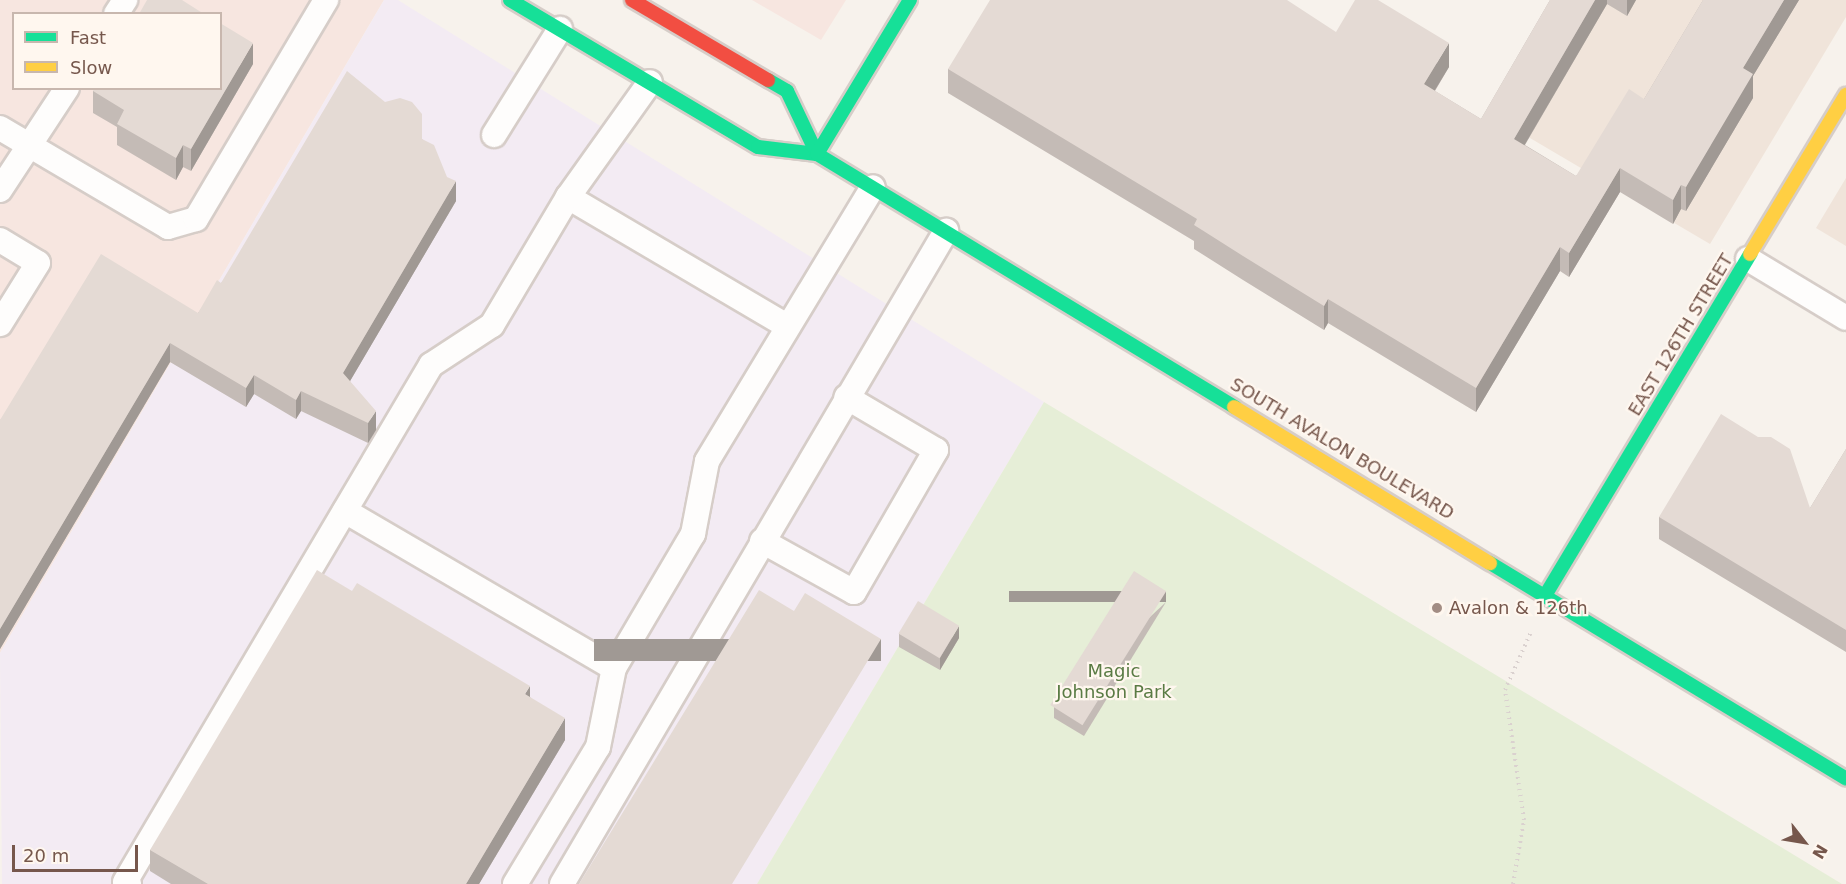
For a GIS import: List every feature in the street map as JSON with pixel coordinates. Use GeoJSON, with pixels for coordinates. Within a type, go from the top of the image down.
{"type":"FeatureCollection","features":[{"type":"Feature","properties":{"kind":"main road","name":"SOUTH AVALON BOULEVARD"},"geometry":{"type":"LineString","coordinates":[[510,0],[758,147],[817,154],[1846,778]]}},
{"type":"Feature","properties":{"kind":"main road"},"geometry":{"type":"LineString","coordinates":[[632,0],[786,92],[817,154]]}},
{"type":"Feature","properties":{"kind":"main road"},"geometry":{"type":"LineString","coordinates":[[817,154],[910,0]]}},
{"type":"Feature","properties":{"kind":"main road","name":"EAST 126TH STREET"},"geometry":{"type":"LineString","coordinates":[[1546,594],[1846,95]]}},
{"type":"Feature","properties":{"kind":"lane"},"geometry":{"type":"LineString","coordinates":[[0,128],[168,227],[196,219],[326,0]]}},
{"type":"Feature","properties":{"kind":"lane"},"geometry":{"type":"LineString","coordinates":[[494,135],[560,29]]}},
{"type":"Feature","properties":{"kind":"lane"},"geometry":{"type":"LineString","coordinates":[[129,884],[125,882],[431,365],[492,324],[568,196],[650,82]]}},
{"type":"Feature","properties":{"kind":"lane"},"geometry":{"type":"LineString","coordinates":[[0,190],[66,90]]}},
{"type":"Feature","properties":{"kind":"lane"},"geometry":{"type":"LineString","coordinates":[[515,884],[598,747],[614,668],[693,534],[707,461],[873,188]]}},
{"type":"Feature","properties":{"kind":"lane"},"geometry":{"type":"LineString","coordinates":[[568,196],[787,326]]}},
{"type":"Feature","properties":{"kind":"lane"},"geometry":{"type":"LineString","coordinates":[[562,884],[946,231]]}},
{"type":"Feature","properties":{"kind":"lane"},"geometry":{"type":"LineString","coordinates":[[0,240],[38,263],[0,324]]}},
{"type":"Feature","properties":{"kind":"lane"},"geometry":{"type":"LineString","coordinates":[[1748,259],[1846,318]]}},
{"type":"Feature","properties":{"kind":"lane"},"geometry":{"type":"LineString","coordinates":[[762,541],[854,592],[936,450],[846,398]]}},
{"type":"Feature","properties":{"kind":"lane"},"geometry":{"type":"LineString","coordinates":[[345,511],[614,668]]}},
{"type":"Feature","properties":{"kind":"path"},"geometry":{"type":"LineString","coordinates":[[1513,884],[1524,820],[1505,690],[1546,594]]}},
{"type":"Feature","properties":{"kind":"shaded area"},"geometry":{"type":"Polygon","coordinates":[[[0,0],[384,0],[0,653],[0,0]]]}},
{"type":"Feature","properties":{"kind":"shaded area"},"geometry":{"type":"Polygon","coordinates":[[[384,0],[398,0],[1044,402],[757,884],[2,884],[0,653],[384,0]]]}},
{"type":"Feature","properties":{"kind":"shaded area"},"geometry":{"type":"Polygon","coordinates":[[[752,0],[846,0],[821,40],[752,0]]]}},
{"type":"Feature","properties":{"kind":"shaded area"},"geometry":{"type":"Polygon","coordinates":[[[1555,0],[1846,0],[1846,17],[1710,244],[1486,112],[1555,0]]]}},
{"type":"Feature","properties":{"kind":"shaded area"},"geometry":{"type":"Polygon","coordinates":[[[1846,178],[1846,246],[1816,228],[1846,178]]]}},
{"type":"Feature","properties":{"kind":"green space","name":"Magic Johnson Park"},"geometry":{"type":"Polygon","coordinates":[[[1044,402],[1842,884],[757,884],[1044,402]]]}},
{"type":"Feature","properties":{"kind":"building"},"geometry":{"type":"Polygon","coordinates":[[[147,0],[182,0],[201,12],[140,12],[147,0]]]}},
{"type":"Feature","properties":{"kind":"building"},"geometry":{"type":"Polygon","coordinates":[[[990,0],[1287,0],[1336,32],[1355,0],[1378,0],[1449,43],[1424,84],[1481,119],[1550,0],[1595,0],[1514,139],[1576,176],[1629,89],[1644,99],[1703,0],[1784,0],[1743,68],[1753,74],[1686,187],[1681,185],[1673,200],[1620,168],[1569,253],[1560,247],[1476,388],[1328,299],[1324,306],[1194,225],[1197,219],[948,69],[990,0]]]}},
{"type":"Feature","properties":{"kind":"building"},"geometry":{"type":"Polygon","coordinates":[[[222,24],[253,43],[191,149],[183,145],[176,158],[117,124],[124,110],[93,91],[222,90],[222,24]]]}},
{"type":"Feature","properties":{"kind":"building"},"geometry":{"type":"Polygon","coordinates":[[[347,71],[385,102],[400,98],[412,102],[422,114],[422,139],[434,145],[447,177],[456,181],[343,373],[376,411],[368,423],[301,391],[296,400],[254,375],[246,388],[170,343],[0,629],[0,420],[101,254],[198,313],[217,280],[221,283],[347,71]]]}},
{"type":"Feature","properties":{"kind":"building"},"geometry":{"type":"Polygon","coordinates":[[[1721,414],[1758,437],[1771,437],[1790,449],[1810,508],[1846,449],[1846,630],[1659,517],[1721,414]]]}},
{"type":"Feature","properties":{"kind":"building"},"geometry":{"type":"Polygon","coordinates":[[[317,570],[352,591],[357,583],[530,686],[525,694],[565,718],[466,884],[208,884],[150,850],[317,570]]]}},
{"type":"Feature","properties":{"kind":"building"},"geometry":{"type":"Polygon","coordinates":[[[1134,571],[1166,591],[1082,725],[1050,705],[1134,571]]]}},
{"type":"Feature","properties":{"kind":"building"},"geometry":{"type":"Polygon","coordinates":[[[759,590],[794,611],[805,593],[881,639],[732,884],[579,884],[759,590]]]}},
{"type":"Feature","properties":{"kind":"building"},"geometry":{"type":"Polygon","coordinates":[[[918,601],[959,626],[940,658],[898,634],[918,601]]]}},
{"type":"Feature","properties":{"kind":"traffic: fast"},"geometry":{"type":"LineString","coordinates":[[510,0],[758,147],[817,154],[1234,407]]}},
{"type":"Feature","properties":{"kind":"traffic: fast"},"geometry":{"type":"LineString","coordinates":[[817,154],[910,0]]}},
{"type":"Feature","properties":{"kind":"traffic: fast"},"geometry":{"type":"LineString","coordinates":[[768,80],[787,91],[817,154]]}},
{"type":"Feature","properties":{"kind":"traffic: fast"},"geometry":{"type":"LineString","coordinates":[[1546,594],[1750,254]]}},
{"type":"Feature","properties":{"kind":"traffic: fast"},"geometry":{"type":"LineString","coordinates":[[1490,563],[1846,779]]}},
{"type":"Feature","properties":{"kind":"traffic: slow"},"geometry":{"type":"LineString","coordinates":[[1750,254],[1846,95]]}},
{"type":"Feature","properties":{"kind":"traffic: slow"},"geometry":{"type":"LineString","coordinates":[[1234,407],[1490,563]]}},
{"type":"Feature","properties":{"kind":"traffic: jam"},"geometry":{"type":"LineString","coordinates":[[632,0],[768,80]]}},
{"type":"Feature","properties":{"kind":"place","name":"Avalon & 126th"},"geometry":{"type":"Point","coordinates":[1437,608]}}]}
